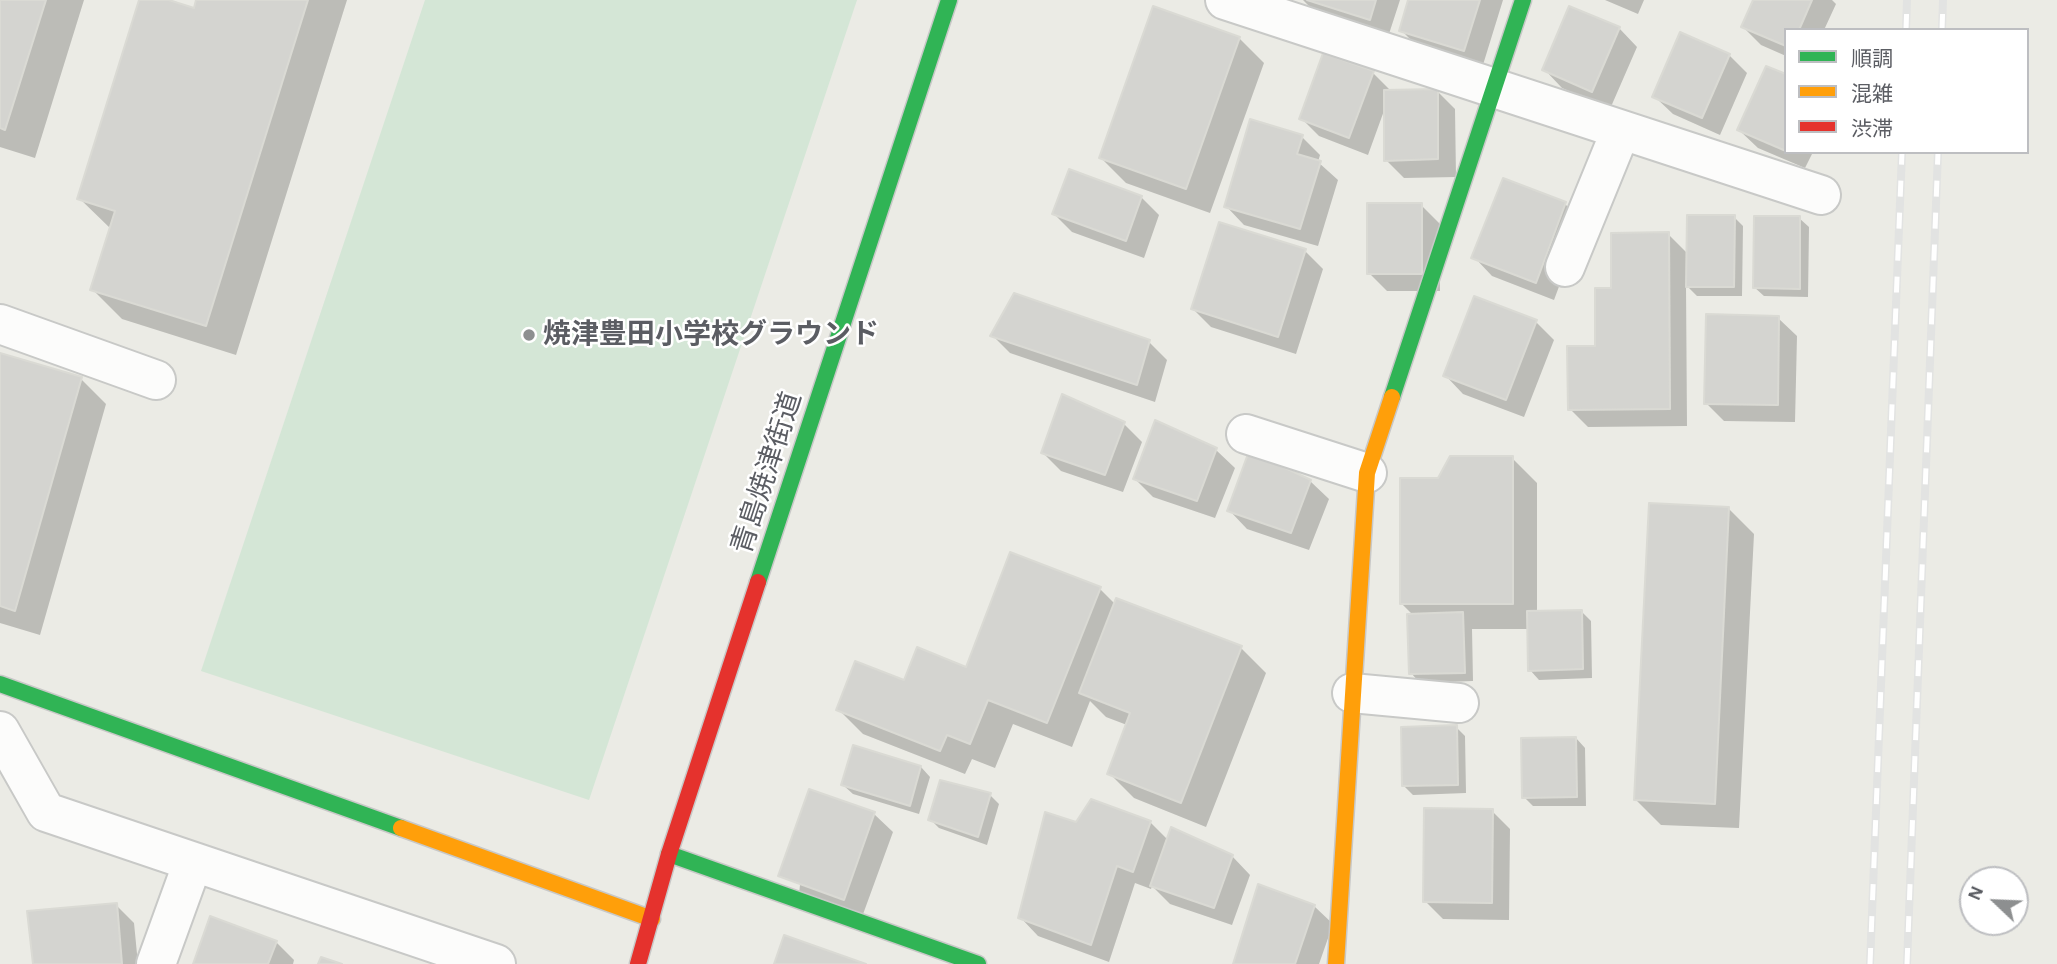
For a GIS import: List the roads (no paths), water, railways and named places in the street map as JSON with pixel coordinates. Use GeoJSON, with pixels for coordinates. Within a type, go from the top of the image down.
{"type":"FeatureCollection","features":[{"type":"Feature","properties":{"kind":"street","name":"青島焼津街道"},"geometry":{"type":"LineString","coordinates":[[638,964],[669,854],[949,0]]}},
{"type":"Feature","properties":{"kind":"street"},"geometry":{"type":"LineString","coordinates":[[1225,0],[1821,195]]}},
{"type":"Feature","properties":{"kind":"street"},"geometry":{"type":"LineString","coordinates":[[1336,964],[1367,473],[1523,0]]}},
{"type":"Feature","properties":{"kind":"street"},"geometry":{"type":"LineString","coordinates":[[1565,267],[1621,130]]}},
{"type":"Feature","properties":{"kind":"street"},"geometry":{"type":"LineString","coordinates":[[0,324],[156,380]]}},
{"type":"Feature","properties":{"kind":"street"},"geometry":{"type":"LineString","coordinates":[[1246,434],[1367,473]]}},
{"type":"Feature","properties":{"kind":"street"},"geometry":{"type":"LineString","coordinates":[[0,684],[652,919]]}},
{"type":"Feature","properties":{"kind":"street"},"geometry":{"type":"LineString","coordinates":[[1352,693],[1459,703]]}},
{"type":"Feature","properties":{"kind":"street"},"geometry":{"type":"LineString","coordinates":[[0,731],[46,812],[496,964]]}},
{"type":"Feature","properties":{"kind":"street"},"geometry":{"type":"LineString","coordinates":[[669,854],[978,964]]}},
{"type":"Feature","properties":{"kind":"street"},"geometry":{"type":"LineString","coordinates":[[156,964],[193,862]]}},
{"type":"Feature","properties":{"kind":"railway"},"geometry":{"type":"LineString","coordinates":[[1906,28],[1907,0]]}},
{"type":"Feature","properties":{"kind":"railway"},"geometry":{"type":"LineString","coordinates":[[1942,28],[1943,0]]}},
{"type":"Feature","properties":{"kind":"railway"},"geometry":{"type":"LineString","coordinates":[[1870,964],[1902,154]]}},
{"type":"Feature","properties":{"kind":"railway"},"geometry":{"type":"LineString","coordinates":[[1907,964],[1938,154]]}},
{"type":"Feature","properties":{"kind":"place","name":"焼津豊田小学校グラウンド"},"geometry":{"type":"Point","coordinates":[529,335]}}]}
